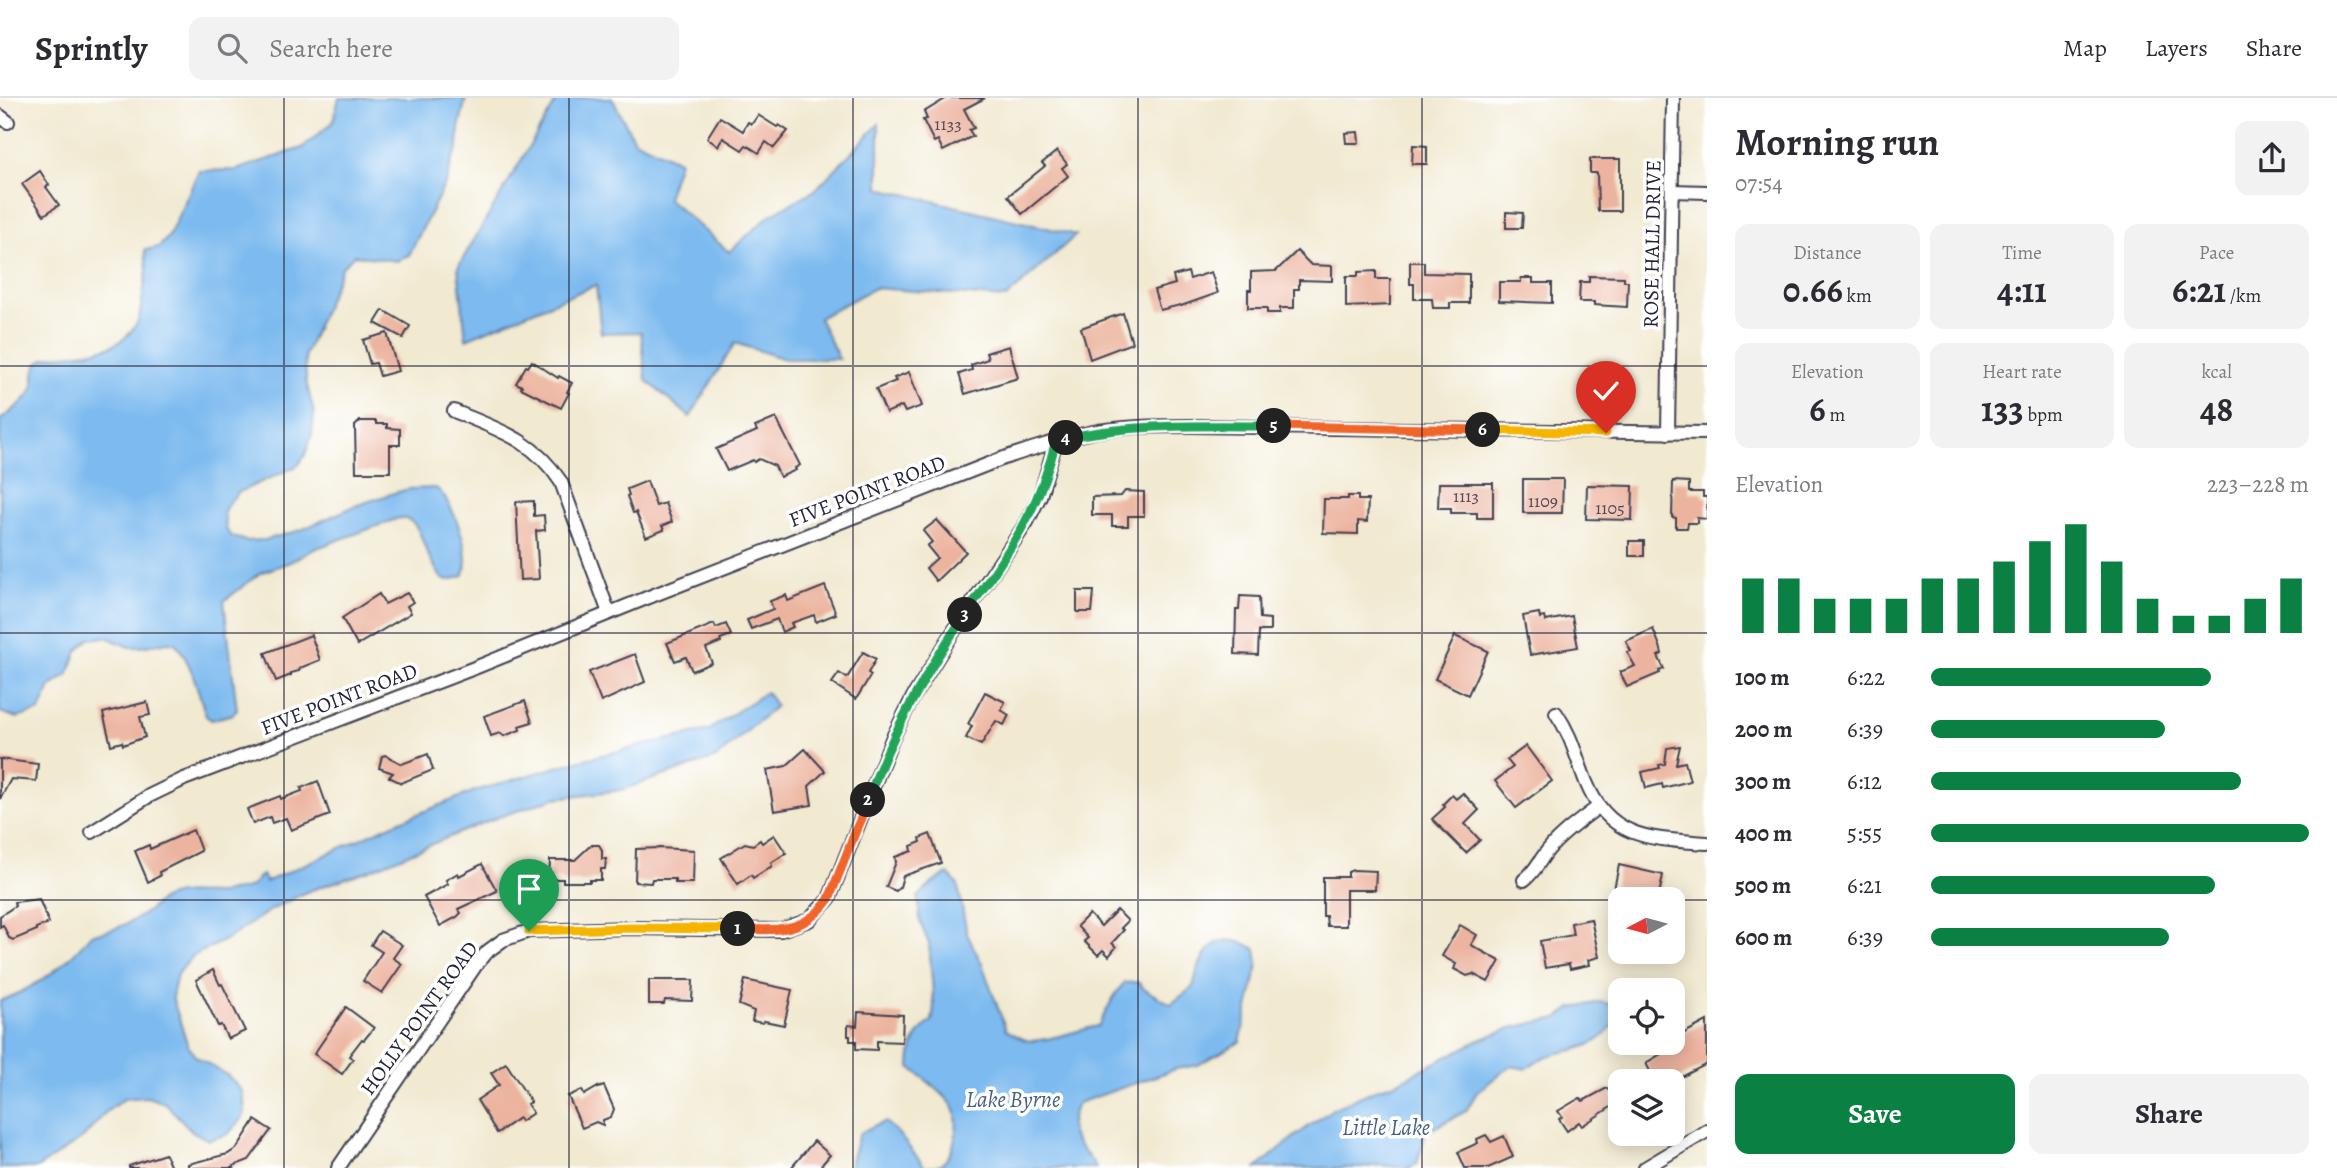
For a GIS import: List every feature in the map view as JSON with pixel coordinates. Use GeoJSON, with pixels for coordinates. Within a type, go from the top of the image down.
{"type":"FeatureCollection","features":[{"type":"Feature","properties":{"kind":"street","name":"ROSE HALL DRIVE"},"geometry":{"type":"LineString","coordinates":[[1668,433],[1673,98]]}},
{"type":"Feature","properties":{"kind":"street"},"geometry":{"type":"LineString","coordinates":[[1672,191],[1707,192]]}},
{"type":"Feature","properties":{"kind":"street"},"geometry":{"type":"LineString","coordinates":[[454,411],[523,441],[551,466],[562,482],[609,613]]}},
{"type":"Feature","properties":{"kind":"street","name":"FIVE POINT ROAD"},"geometry":{"type":"LineString","coordinates":[[92,832],[149,796],[184,779],[1056,440],[1134,427],[1191,426],[1707,433]]}},
{"type":"Feature","properties":{"kind":"street","name":"HOLLY POINT ROAD"},"geometry":{"type":"LineString","coordinates":[[338,1168],[476,965],[488,951],[503,940],[537,930],[781,930],[796,927],[820,911],[829,899],[892,739],[913,698],[957,626],[1027,522],[1050,469],[1056,440]]}},
{"type":"Feature","properties":{"kind":"street"},"geometry":{"type":"LineString","coordinates":[[1556,713],[1574,744],[1598,807],[1614,822],[1637,835],[1653,839],[1707,843]]}},
{"type":"Feature","properties":{"kind":"street"},"geometry":{"type":"LineString","coordinates":[[1524,880],[1534,873],[1547,851],[1561,837],[1598,807]]}},
{"type":"Feature","properties":{"kind":"street"},"geometry":{"type":"LineString","coordinates":[[1645,1168],[1707,1131]]}},
{"type":"Feature","properties":{"kind":"water"},"geometry":{"type":"Polygon","coordinates":[[[339,98],[466,98],[459,128],[458,148],[447,180],[409,255],[397,261],[354,255],[342,267],[305,355],[306,381],[314,413],[312,434],[305,455],[297,466],[239,492],[224,511],[226,529],[231,536],[246,541],[265,540],[301,530],[355,506],[394,493],[409,489],[436,488],[449,504],[464,543],[466,568],[463,576],[450,580],[442,579],[415,525],[399,518],[314,549],[290,562],[260,573],[224,601],[237,710],[233,714],[211,720],[206,716],[190,668],[175,643],[129,647],[106,637],[89,639],[77,651],[68,674],[50,687],[40,711],[17,718],[0,712],[0,420],[30,393],[36,366],[42,360],[108,348],[133,330],[139,319],[147,270],[145,250],[159,247],[169,236],[199,171],[236,170],[302,148],[333,122],[339,98]]]}},
{"type":"Feature","properties":{"kind":"water"},"geometry":{"type":"Polygon","coordinates":[[[558,98],[612,98],[634,140],[679,161],[667,198],[729,252],[770,215],[815,190],[879,124],[879,188],[1076,235],[1006,298],[874,288],[819,318],[839,359],[785,359],[735,343],[690,417],[646,380],[641,332],[601,333],[596,285],[466,339],[458,267],[558,98]]]}},
{"type":"Feature","properties":{"kind":"water"},"geometry":{"type":"Polygon","coordinates":[[[766,692],[776,706],[716,758],[621,790],[555,798],[490,820],[367,871],[306,892],[193,956],[177,974],[172,997],[188,1046],[195,1056],[227,1075],[242,1091],[244,1116],[228,1134],[208,1140],[192,1131],[165,1103],[147,1097],[124,1099],[106,1112],[83,1138],[37,1168],[0,1168],[0,1001],[50,974],[91,934],[128,923],[160,901],[178,894],[221,894],[247,889],[262,875],[266,882],[393,824],[475,791],[581,760],[709,730],[766,692]]]}},
{"type":"Feature","properties":{"kind":"water","name":"Lake Byrne"},"geometry":{"type":"Polygon","coordinates":[[[948,874],[958,885],[967,934],[982,964],[1006,1030],[1011,1033],[1032,1041],[1098,1026],[1124,983],[1138,982],[1144,989],[1171,1004],[1193,987],[1201,963],[1212,946],[1230,941],[1256,949],[1258,965],[1240,1042],[1198,1065],[1176,1069],[1078,1103],[1071,1125],[1072,1133],[1096,1168],[849,1168],[859,1134],[885,1122],[897,1132],[925,1167],[941,1164],[953,1146],[956,1122],[954,1108],[940,1092],[910,1067],[915,1041],[932,1021],[934,1006],[929,944],[920,922],[918,897],[936,880],[948,874]]]}},
{"type":"Feature","properties":{"kind":"water","name":"Little Lake"},"geometry":{"type":"Polygon","coordinates":[[[1601,1002],[1608,1004],[1608,1032],[1584,1047],[1543,1058],[1526,1069],[1510,1066],[1477,1092],[1466,1111],[1426,1132],[1417,1164],[1408,1168],[1379,1165],[1362,1168],[1257,1168],[1334,1108],[1398,1082],[1477,1041],[1511,1028],[1557,1018],[1572,1008],[1601,1002]]]}},
{"type":"Feature","properties":{"kind":"building"},"geometry":{"type":"Polygon","coordinates":[[[947,98],[985,98],[964,109],[974,128],[969,130],[973,136],[943,151],[938,140],[934,142],[923,120],[927,119],[924,112],[947,98]]]}},
{"type":"Feature","properties":{"kind":"building"},"geometry":{"type":"Polygon","coordinates":[[[758,115],[788,131],[774,148],[766,142],[759,153],[746,145],[742,150],[723,138],[718,146],[707,138],[720,117],[743,131],[748,122],[752,124],[758,115]]]}},
{"type":"Feature","properties":{"kind":"building"},"geometry":{"type":"Polygon","coordinates":[[[1358,132],[1359,143],[1346,143],[1345,133],[1358,132]]]}},
{"type":"Feature","properties":{"kind":"building"},"geometry":{"type":"Polygon","coordinates":[[[1413,145],[1427,146],[1427,164],[1412,164],[1413,145]]]}},
{"type":"Feature","properties":{"kind":"building"},"geometry":{"type":"Polygon","coordinates":[[[1057,151],[1067,164],[1062,168],[1068,176],[1022,214],[1008,196],[1045,166],[1042,163],[1057,151]]]}},
{"type":"Feature","properties":{"kind":"building"},"geometry":{"type":"Polygon","coordinates":[[[1590,159],[1620,159],[1620,211],[1598,211],[1597,173],[1590,173],[1590,159]]]}},
{"type":"Feature","properties":{"kind":"building"},"geometry":{"type":"Polygon","coordinates":[[[40,171],[49,185],[46,187],[59,205],[44,215],[22,184],[40,171]]]}},
{"type":"Feature","properties":{"kind":"building"},"geometry":{"type":"Polygon","coordinates":[[[1506,212],[1523,213],[1522,228],[1506,228],[1506,212]]]}},
{"type":"Feature","properties":{"kind":"building"},"geometry":{"type":"Polygon","coordinates":[[[1297,251],[1311,265],[1332,266],[1332,281],[1299,280],[1299,289],[1294,289],[1294,308],[1280,308],[1280,313],[1267,313],[1267,308],[1248,308],[1251,272],[1276,271],[1297,251]]]}},
{"type":"Feature","properties":{"kind":"building"},"geometry":{"type":"Polygon","coordinates":[[[1410,262],[1424,262],[1424,273],[1469,274],[1469,303],[1450,303],[1450,308],[1433,308],[1432,299],[1414,299],[1414,284],[1410,284],[1410,262]]]}},
{"type":"Feature","properties":{"kind":"building"},"geometry":{"type":"Polygon","coordinates":[[[1376,271],[1376,279],[1390,279],[1390,305],[1346,307],[1346,276],[1376,271]]]}},
{"type":"Feature","properties":{"kind":"building"},"geometry":{"type":"Polygon","coordinates":[[[1188,272],[1190,279],[1211,272],[1218,293],[1160,310],[1154,290],[1175,284],[1173,276],[1188,272]]]}},
{"type":"Feature","properties":{"kind":"building"},"geometry":{"type":"Polygon","coordinates":[[[1589,276],[1624,277],[1624,281],[1628,281],[1627,307],[1579,302],[1580,282],[1589,282],[1589,276]]]}},
{"type":"Feature","properties":{"kind":"building"},"geometry":{"type":"Polygon","coordinates":[[[1521,278],[1533,278],[1533,283],[1552,283],[1552,303],[1499,301],[1499,282],[1521,282],[1521,278]]]}},
{"type":"Feature","properties":{"kind":"building"},"geometry":{"type":"Polygon","coordinates":[[[383,310],[410,326],[403,338],[375,323],[383,310]]]}},
{"type":"Feature","properties":{"kind":"building"},"geometry":{"type":"Polygon","coordinates":[[[1123,313],[1132,343],[1090,359],[1081,328],[1123,313]]]}},
{"type":"Feature","properties":{"kind":"building"},"geometry":{"type":"Polygon","coordinates":[[[387,333],[398,371],[380,376],[376,363],[370,364],[363,340],[387,333]]]}},
{"type":"Feature","properties":{"kind":"building"},"geometry":{"type":"Polygon","coordinates":[[[1009,346],[1018,378],[965,394],[959,374],[972,370],[971,365],[988,359],[986,353],[1009,346]]]}},
{"type":"Feature","properties":{"kind":"building"},"geometry":{"type":"Polygon","coordinates":[[[532,361],[558,378],[559,376],[572,383],[561,408],[516,383],[532,361]]]}},
{"type":"Feature","properties":{"kind":"building"},"geometry":{"type":"Polygon","coordinates":[[[909,372],[922,406],[905,412],[902,406],[886,413],[876,389],[909,372]]]}},
{"type":"Feature","properties":{"kind":"building"},"geometry":{"type":"Polygon","coordinates":[[[776,418],[800,465],[796,470],[780,477],[775,466],[759,459],[727,471],[716,449],[757,431],[755,427],[776,418]]]}},
{"type":"Feature","properties":{"kind":"building"},"geometry":{"type":"Polygon","coordinates":[[[360,421],[376,421],[376,424],[387,424],[387,428],[400,429],[400,445],[390,445],[390,472],[356,472],[355,426],[360,421]]]}},
{"type":"Feature","properties":{"kind":"building"},"geometry":{"type":"Polygon","coordinates":[[[1523,479],[1563,479],[1562,513],[1523,513],[1523,479]]]}},
{"type":"Feature","properties":{"kind":"building"},"geometry":{"type":"Polygon","coordinates":[[[647,481],[656,506],[665,503],[672,522],[662,526],[664,530],[646,537],[636,512],[633,513],[627,489],[647,481]]]}},
{"type":"Feature","properties":{"kind":"building"},"geometry":{"type":"Polygon","coordinates":[[[1673,481],[1689,482],[1689,492],[1703,492],[1703,497],[1707,497],[1707,519],[1697,518],[1697,523],[1688,523],[1687,528],[1676,528],[1676,518],[1672,517],[1673,481]]]}},
{"type":"Feature","properties":{"kind":"building"},"geometry":{"type":"Polygon","coordinates":[[[1439,483],[1493,483],[1493,518],[1477,518],[1477,513],[1451,513],[1451,508],[1438,508],[1439,483]]]}},
{"type":"Feature","properties":{"kind":"building"},"geometry":{"type":"Polygon","coordinates":[[[1587,485],[1633,486],[1632,520],[1586,519],[1587,485]]]}},
{"type":"Feature","properties":{"kind":"building"},"geometry":{"type":"Polygon","coordinates":[[[1125,491],[1144,492],[1144,516],[1128,516],[1128,526],[1112,526],[1112,515],[1092,515],[1092,497],[1121,496],[1125,491]]]}},
{"type":"Feature","properties":{"kind":"building"},"geometry":{"type":"Polygon","coordinates":[[[1348,496],[1368,500],[1367,522],[1358,521],[1358,534],[1323,533],[1324,499],[1348,499],[1348,496]]]}},
{"type":"Feature","properties":{"kind":"building"},"geometry":{"type":"Polygon","coordinates":[[[534,501],[534,516],[544,515],[545,530],[536,531],[539,579],[520,580],[516,502],[534,501]]]}},
{"type":"Feature","properties":{"kind":"building"},"geometry":{"type":"Polygon","coordinates":[[[937,520],[966,552],[936,581],[926,568],[937,558],[927,546],[932,542],[923,531],[937,520]]]}},
{"type":"Feature","properties":{"kind":"building"},"geometry":{"type":"Polygon","coordinates":[[[1629,541],[1644,541],[1644,556],[1629,556],[1629,541]]]}},
{"type":"Feature","properties":{"kind":"building"},"geometry":{"type":"Polygon","coordinates":[[[825,586],[836,614],[816,622],[814,615],[791,623],[793,627],[782,632],[777,619],[751,629],[747,620],[773,609],[770,601],[786,595],[788,601],[825,586]]]}},
{"type":"Feature","properties":{"kind":"building"},"geometry":{"type":"Polygon","coordinates":[[[1077,591],[1094,591],[1092,612],[1077,612],[1077,591]]]}},
{"type":"Feature","properties":{"kind":"building"},"geometry":{"type":"Polygon","coordinates":[[[407,593],[413,602],[407,606],[411,613],[357,645],[342,618],[379,594],[385,604],[407,593]]]}},
{"type":"Feature","properties":{"kind":"building"},"geometry":{"type":"Polygon","coordinates":[[[1240,596],[1259,597],[1260,618],[1270,619],[1270,631],[1259,631],[1258,655],[1235,654],[1236,610],[1239,610],[1240,596]]]}},
{"type":"Feature","properties":{"kind":"building"},"geometry":{"type":"Polygon","coordinates":[[[1539,613],[1540,618],[1545,617],[1546,621],[1572,616],[1578,647],[1530,655],[1523,616],[1539,613]]]}},
{"type":"Feature","properties":{"kind":"building"},"geometry":{"type":"Polygon","coordinates":[[[714,624],[716,628],[726,624],[731,635],[706,648],[712,663],[692,671],[686,657],[675,661],[667,643],[714,624]]]}},
{"type":"Feature","properties":{"kind":"building"},"geometry":{"type":"Polygon","coordinates":[[[1653,629],[1662,654],[1658,656],[1664,669],[1627,687],[1620,672],[1635,666],[1627,652],[1631,651],[1626,641],[1653,629]]]}},
{"type":"Feature","properties":{"kind":"building"},"geometry":{"type":"Polygon","coordinates":[[[311,635],[320,660],[276,681],[265,653],[311,635]]]}},
{"type":"Feature","properties":{"kind":"building"},"geometry":{"type":"Polygon","coordinates":[[[1455,636],[1488,651],[1468,695],[1435,679],[1455,636]]]}},
{"type":"Feature","properties":{"kind":"building"},"geometry":{"type":"Polygon","coordinates":[[[863,652],[876,659],[868,673],[871,675],[856,699],[832,683],[839,673],[847,678],[863,652]]]}},
{"type":"Feature","properties":{"kind":"building"},"geometry":{"type":"Polygon","coordinates":[[[635,654],[645,682],[601,702],[589,672],[635,654]]]}},
{"type":"Feature","properties":{"kind":"building"},"geometry":{"type":"Polygon","coordinates":[[[985,692],[1005,702],[1001,710],[1009,715],[1004,725],[996,721],[981,745],[966,738],[972,726],[968,724],[985,692]]]}},
{"type":"Feature","properties":{"kind":"building"},"geometry":{"type":"Polygon","coordinates":[[[525,701],[532,722],[519,726],[520,730],[504,736],[500,733],[491,736],[484,716],[525,701]]]}},
{"type":"Feature","properties":{"kind":"building"},"geometry":{"type":"Polygon","coordinates":[[[147,702],[150,715],[140,717],[145,737],[123,745],[122,742],[111,745],[103,713],[147,702]]]}},
{"type":"Feature","properties":{"kind":"building"},"geometry":{"type":"Polygon","coordinates":[[[1526,746],[1552,781],[1516,808],[1495,781],[1513,767],[1507,760],[1526,746]]]}},
{"type":"Feature","properties":{"kind":"building"},"geometry":{"type":"Polygon","coordinates":[[[1680,746],[1676,764],[1685,762],[1690,781],[1663,788],[1662,784],[1646,788],[1642,772],[1660,768],[1659,765],[1665,764],[1667,748],[1680,746]]]}},
{"type":"Feature","properties":{"kind":"building"},"geometry":{"type":"Polygon","coordinates":[[[805,749],[825,771],[809,786],[812,805],[774,811],[767,770],[786,766],[805,749]]]}},
{"type":"Feature","properties":{"kind":"building"},"geometry":{"type":"Polygon","coordinates":[[[428,754],[433,770],[401,783],[389,777],[393,773],[379,768],[382,756],[385,755],[402,764],[428,754]]]}},
{"type":"Feature","properties":{"kind":"building"},"geometry":{"type":"Polygon","coordinates":[[[0,759],[38,764],[36,781],[11,779],[0,799],[0,759]]]}},
{"type":"Feature","properties":{"kind":"building"},"geometry":{"type":"Polygon","coordinates":[[[318,781],[330,815],[291,830],[286,818],[272,823],[270,817],[253,824],[247,809],[302,791],[301,788],[318,781]]]}},
{"type":"Feature","properties":{"kind":"building"},"geometry":{"type":"Polygon","coordinates":[[[1463,793],[1479,810],[1465,824],[1480,840],[1466,853],[1432,819],[1445,807],[1443,804],[1452,795],[1456,799],[1463,793]]]}},
{"type":"Feature","properties":{"kind":"building"},"geometry":{"type":"Polygon","coordinates":[[[193,830],[201,851],[159,872],[160,876],[148,882],[135,851],[149,845],[150,849],[193,830]]]}},
{"type":"Feature","properties":{"kind":"building"},"geometry":{"type":"Polygon","coordinates":[[[930,834],[941,863],[903,876],[896,891],[886,887],[896,862],[895,857],[912,851],[911,846],[930,834]]]}},
{"type":"Feature","properties":{"kind":"building"},"geometry":{"type":"Polygon","coordinates":[[[774,835],[786,853],[771,863],[772,866],[738,884],[721,858],[745,843],[753,845],[760,840],[762,843],[774,835]]]}},
{"type":"Feature","properties":{"kind":"building"},"geometry":{"type":"Polygon","coordinates":[[[591,845],[599,845],[602,859],[606,859],[605,869],[601,869],[601,880],[563,882],[563,879],[549,879],[550,860],[575,860],[591,845]]]}},
{"type":"Feature","properties":{"kind":"building"},"geometry":{"type":"Polygon","coordinates":[[[636,849],[694,850],[693,883],[675,883],[675,879],[652,879],[651,883],[635,882],[636,849]]]}},
{"type":"Feature","properties":{"kind":"building"},"geometry":{"type":"Polygon","coordinates":[[[482,864],[497,891],[458,909],[461,913],[457,917],[440,926],[424,897],[448,884],[446,880],[458,873],[459,876],[482,864]]]}},
{"type":"Feature","properties":{"kind":"building"},"geometry":{"type":"Polygon","coordinates":[[[1619,865],[1663,875],[1661,887],[1614,887],[1619,865]]]}},
{"type":"Feature","properties":{"kind":"building"},"geometry":{"type":"Polygon","coordinates":[[[1376,871],[1375,890],[1346,890],[1346,926],[1327,926],[1326,916],[1323,916],[1323,877],[1348,877],[1348,872],[1376,871]]]}},
{"type":"Feature","properties":{"kind":"building"},"geometry":{"type":"Polygon","coordinates":[[[39,899],[49,923],[13,940],[9,938],[3,925],[0,927],[0,916],[15,906],[14,902],[39,899]]]}},
{"type":"Feature","properties":{"kind":"building"},"geometry":{"type":"Polygon","coordinates":[[[1117,910],[1128,921],[1112,943],[1116,947],[1109,956],[1103,950],[1098,955],[1084,941],[1088,938],[1077,926],[1089,914],[1101,926],[1117,910]]]}},
{"type":"Feature","properties":{"kind":"building"},"geometry":{"type":"Polygon","coordinates":[[[1591,919],[1599,957],[1588,960],[1589,965],[1570,969],[1569,964],[1545,968],[1540,941],[1573,935],[1571,923],[1591,919]]]}},
{"type":"Feature","properties":{"kind":"building"},"geometry":{"type":"Polygon","coordinates":[[[1460,925],[1477,935],[1471,945],[1500,961],[1488,982],[1473,974],[1467,976],[1454,969],[1456,964],[1442,956],[1460,925]]]}},
{"type":"Feature","properties":{"kind":"building"},"geometry":{"type":"Polygon","coordinates":[[[380,931],[402,945],[393,958],[402,964],[382,993],[363,981],[382,952],[371,945],[380,931]]]}},
{"type":"Feature","properties":{"kind":"building"},"geometry":{"type":"Polygon","coordinates":[[[213,970],[245,1031],[228,1039],[221,1025],[218,1026],[196,980],[213,970]]]}},
{"type":"Feature","properties":{"kind":"building"},"geometry":{"type":"Polygon","coordinates":[[[649,980],[693,980],[692,1001],[665,1000],[664,1004],[649,1004],[649,980]]]}},
{"type":"Feature","properties":{"kind":"building"},"geometry":{"type":"Polygon","coordinates":[[[745,980],[792,990],[784,1025],[752,1021],[754,1011],[739,1005],[745,980]]]}},
{"type":"Feature","properties":{"kind":"building"},"geometry":{"type":"Polygon","coordinates":[[[346,1007],[374,1028],[349,1056],[353,1059],[342,1074],[314,1054],[346,1007]]]}},
{"type":"Feature","properties":{"kind":"building"},"geometry":{"type":"Polygon","coordinates":[[[858,1012],[903,1015],[902,1042],[877,1041],[877,1050],[856,1049],[856,1041],[850,1041],[848,1036],[848,1025],[857,1026],[858,1012]]]}},
{"type":"Feature","properties":{"kind":"building"},"geometry":{"type":"Polygon","coordinates":[[[1707,1021],[1707,1064],[1685,1075],[1685,1069],[1649,1069],[1646,1063],[1660,1055],[1685,1055],[1685,1033],[1707,1021]]]}},
{"type":"Feature","properties":{"kind":"building"},"geometry":{"type":"Polygon","coordinates":[[[506,1063],[531,1102],[527,1104],[533,1113],[521,1121],[519,1118],[497,1133],[477,1100],[499,1085],[491,1073],[506,1063]]]}},
{"type":"Feature","properties":{"kind":"building"},"geometry":{"type":"Polygon","coordinates":[[[604,1086],[614,1109],[611,1117],[603,1120],[603,1125],[596,1122],[582,1128],[568,1096],[582,1090],[584,1095],[604,1086]]]}},
{"type":"Feature","properties":{"kind":"building"},"geometry":{"type":"Polygon","coordinates":[[[1608,1090],[1608,1109],[1582,1126],[1579,1122],[1567,1131],[1559,1119],[1562,1117],[1558,1111],[1580,1098],[1583,1101],[1608,1090]]]}},
{"type":"Feature","properties":{"kind":"building"},"geometry":{"type":"Polygon","coordinates":[[[255,1120],[271,1130],[249,1160],[233,1166],[234,1168],[188,1168],[188,1164],[228,1154],[237,1148],[255,1120]]]}},
{"type":"Feature","properties":{"kind":"building"},"geometry":{"type":"Polygon","coordinates":[[[1486,1135],[1491,1142],[1504,1136],[1513,1157],[1488,1168],[1465,1168],[1458,1152],[1478,1143],[1477,1139],[1486,1135]]]}},
{"type":"Feature","properties":{"kind":"building"},"geometry":{"type":"Polygon","coordinates":[[[814,1141],[830,1155],[819,1168],[791,1168],[814,1141]]]}},
{"type":"Feature","properties":{"kind":"building"},"geometry":{"type":"Polygon","coordinates":[[[165,1154],[171,1168],[129,1168],[129,1166],[165,1154]]]}},
{"type":"Feature","properties":{"kind":"route"},"geometry":{"type":"LineString","coordinates":[[529,931],[631,928],[781,930],[796,927],[820,911],[829,899],[892,739],[913,698],[957,626],[1027,522],[1050,469],[1056,440],[1134,427],[1191,426],[1606,433]]}}]}
